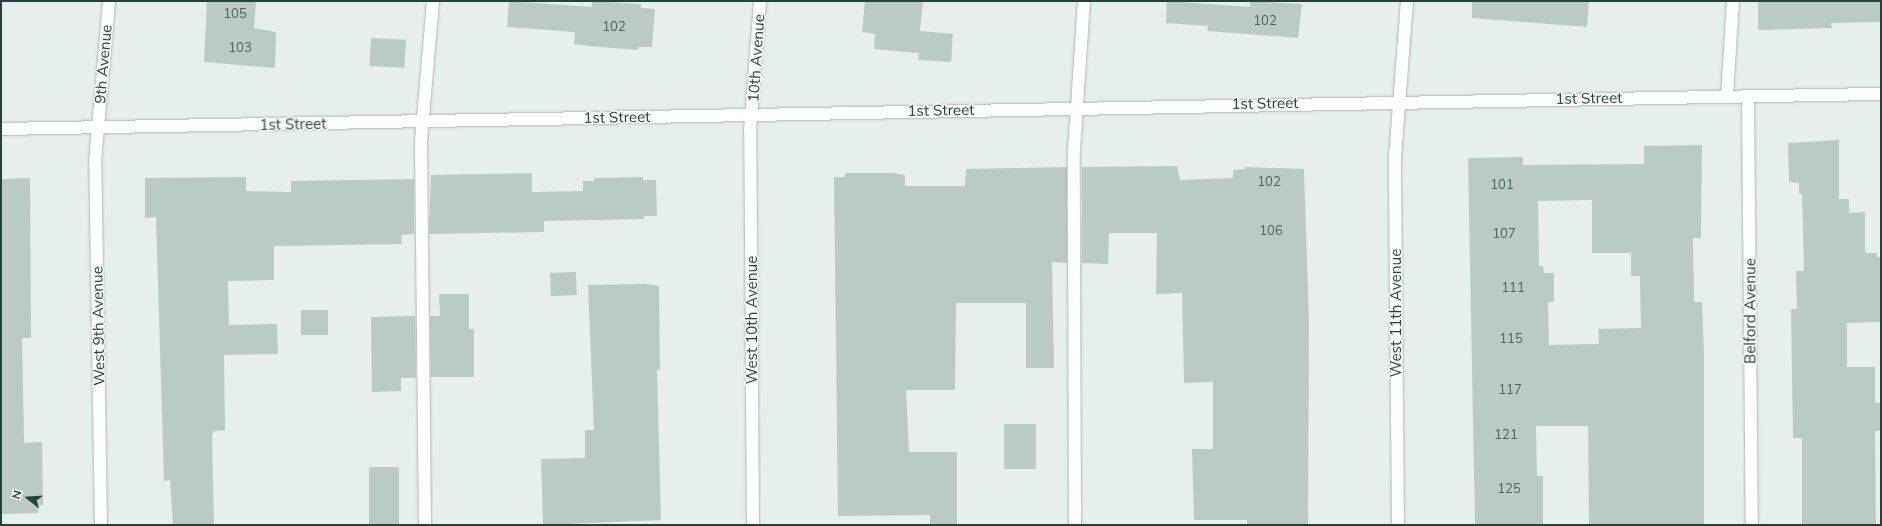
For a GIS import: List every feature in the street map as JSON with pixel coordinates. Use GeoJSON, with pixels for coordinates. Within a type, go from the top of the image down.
{"type":"FeatureCollection","features":[{"type":"Feature","properties":{"kind":"street","name":"9th Avenue"},"geometry":{"type":"LineString","coordinates":[[96,128],[109,1]]}},
{"type":"Feature","properties":{"kind":"street"},"geometry":{"type":"LineString","coordinates":[[425,525],[423,121],[433,1]]}},
{"type":"Feature","properties":{"kind":"street","name":"10th Avenue"},"geometry":{"type":"LineString","coordinates":[[751,115],[760,1]]}},
{"type":"Feature","properties":{"kind":"street"},"geometry":{"type":"LineString","coordinates":[[1075,525],[1076,107],[1084,1]]}},
{"type":"Feature","properties":{"kind":"street","name":"West 11th Avenue"},"geometry":{"type":"LineString","coordinates":[[1398,525],[1395,157],[1398,101],[1407,1]]}},
{"type":"Feature","properties":{"kind":"street"},"geometry":{"type":"LineString","coordinates":[[1727,96],[1733,1]]}},
{"type":"Feature","properties":{"kind":"street","name":"1st Street"},"geometry":{"type":"LineString","coordinates":[[1,129],[1398,101],[1881,94]]}},
{"type":"Feature","properties":{"kind":"street","name":"Belford Avenue"},"geometry":{"type":"LineString","coordinates":[[1748,96],[1752,525]]}},
{"type":"Feature","properties":{"kind":"street","name":"West 10th Avenue"},"geometry":{"type":"LineString","coordinates":[[751,115],[753,525]]}},
{"type":"Feature","properties":{"kind":"street","name":"West 9th Avenue"},"geometry":{"type":"LineString","coordinates":[[96,128],[101,525]]}},
{"type":"Feature","properties":{"kind":"building"},"geometry":{"type":"Polygon","coordinates":[[[207,1],[256,1],[254,28],[276,32],[275,68],[204,62],[207,1]]]}},
{"type":"Feature","properties":{"kind":"building"},"geometry":{"type":"Polygon","coordinates":[[[509,1],[592,7],[592,1],[641,4],[641,8],[655,9],[652,47],[638,47],[638,50],[574,44],[575,32],[507,27],[509,1]]]}},
{"type":"Feature","properties":{"kind":"building"},"geometry":{"type":"Polygon","coordinates":[[[865,1],[923,1],[920,31],[953,34],[951,62],[918,60],[919,53],[874,49],[875,34],[862,32],[865,1]]]}},
{"type":"Feature","properties":{"kind":"building"},"geometry":{"type":"Polygon","coordinates":[[[1167,1],[1250,7],[1250,1],[1302,4],[1298,38],[1207,31],[1208,26],[1166,23],[1167,1]]]}},
{"type":"Feature","properties":{"kind":"building"},"geometry":{"type":"Polygon","coordinates":[[[1472,1],[1589,1],[1587,27],[1472,18],[1472,1]]]}},
{"type":"Feature","properties":{"kind":"building"},"geometry":{"type":"Polygon","coordinates":[[[1758,1],[1881,1],[1881,22],[1831,23],[1832,28],[1758,30],[1758,1]]]}},
{"type":"Feature","properties":{"kind":"building"},"geometry":{"type":"Polygon","coordinates":[[[371,38],[406,40],[404,68],[370,66],[371,38]]]}},
{"type":"Feature","properties":{"kind":"building"},"geometry":{"type":"Polygon","coordinates":[[[1839,140],[1839,199],[1849,199],[1849,213],[1865,212],[1865,253],[1877,253],[1877,257],[1881,257],[1881,322],[1847,323],[1847,367],[1875,367],[1875,403],[1881,403],[1881,431],[1875,431],[1876,525],[1802,525],[1802,438],[1793,438],[1791,309],[1797,309],[1796,271],[1804,271],[1802,194],[1799,194],[1799,183],[1789,182],[1788,143],[1839,140]]]}},
{"type":"Feature","properties":{"kind":"building"},"geometry":{"type":"Polygon","coordinates":[[[1702,145],[1701,238],[1693,238],[1694,302],[1702,302],[1704,355],[1704,525],[1589,525],[1588,426],[1536,426],[1537,476],[1543,476],[1543,525],[1475,525],[1468,158],[1523,157],[1523,165],[1644,164],[1644,146],[1702,145]],[[1592,200],[1538,201],[1539,266],[1543,266],[1544,273],[1554,273],[1554,302],[1548,302],[1549,345],[1599,344],[1598,329],[1641,328],[1640,276],[1631,276],[1631,253],[1592,253],[1592,200]]]}},
{"type":"Feature","properties":{"kind":"building"},"geometry":{"type":"Polygon","coordinates":[[[1177,166],[1180,180],[1233,178],[1233,170],[1245,169],[1245,167],[1304,169],[1309,322],[1308,525],[1247,525],[1247,520],[1194,520],[1192,449],[1213,449],[1213,382],[1184,383],[1182,293],[1156,294],[1157,233],[1109,233],[1108,264],[1082,263],[1082,167],[1177,166]]]}},
{"type":"Feature","properties":{"kind":"building"},"geometry":{"type":"Polygon","coordinates":[[[1067,167],[1067,263],[1052,262],[1054,368],[1026,368],[1026,303],[956,303],[955,390],[906,390],[909,452],[957,452],[957,525],[930,525],[930,515],[838,516],[834,177],[845,177],[845,173],[894,173],[905,175],[905,186],[965,186],[966,169],[1067,167]]]}},
{"type":"Feature","properties":{"kind":"building"},"geometry":{"type":"Polygon","coordinates":[[[532,173],[532,192],[583,191],[583,181],[594,181],[594,178],[643,177],[643,180],[656,180],[657,216],[644,216],[644,219],[544,221],[544,232],[429,234],[431,175],[532,173]]]}},
{"type":"Feature","properties":{"kind":"building"},"geometry":{"type":"Polygon","coordinates":[[[246,177],[246,191],[291,192],[291,181],[414,179],[414,234],[401,235],[402,244],[274,246],[274,280],[228,281],[229,325],[277,324],[278,354],[224,355],[225,430],[214,431],[212,435],[214,525],[173,525],[170,480],[164,481],[156,217],[145,218],[145,178],[246,177]]]}},
{"type":"Feature","properties":{"kind":"building"},"geometry":{"type":"Polygon","coordinates":[[[30,178],[31,338],[22,338],[24,443],[42,442],[43,505],[38,505],[38,513],[1,514],[2,179],[30,178]]]}},
{"type":"Feature","properties":{"kind":"building"},"geometry":{"type":"Polygon","coordinates":[[[576,272],[577,295],[551,296],[550,273],[576,272]]]}},
{"type":"Feature","properties":{"kind":"building"},"geometry":{"type":"Polygon","coordinates":[[[646,284],[659,286],[660,370],[657,370],[661,520],[543,525],[541,459],[585,458],[585,430],[594,430],[588,285],[646,284]]]}},
{"type":"Feature","properties":{"kind":"building"},"geometry":{"type":"Polygon","coordinates":[[[439,294],[469,294],[469,329],[474,329],[474,377],[431,377],[430,316],[440,316],[439,294]]]}},
{"type":"Feature","properties":{"kind":"building"},"geometry":{"type":"Polygon","coordinates":[[[301,310],[328,310],[328,335],[301,335],[301,310]]]}},
{"type":"Feature","properties":{"kind":"building"},"geometry":{"type":"Polygon","coordinates":[[[415,316],[416,378],[401,378],[401,391],[372,392],[371,317],[415,316]]]}},
{"type":"Feature","properties":{"kind":"building"},"geometry":{"type":"Polygon","coordinates":[[[1004,424],[1036,424],[1036,469],[1004,469],[1004,424]]]}},
{"type":"Feature","properties":{"kind":"building"},"geometry":{"type":"Polygon","coordinates":[[[369,467],[399,467],[399,525],[369,525],[369,467]]]}}]}
